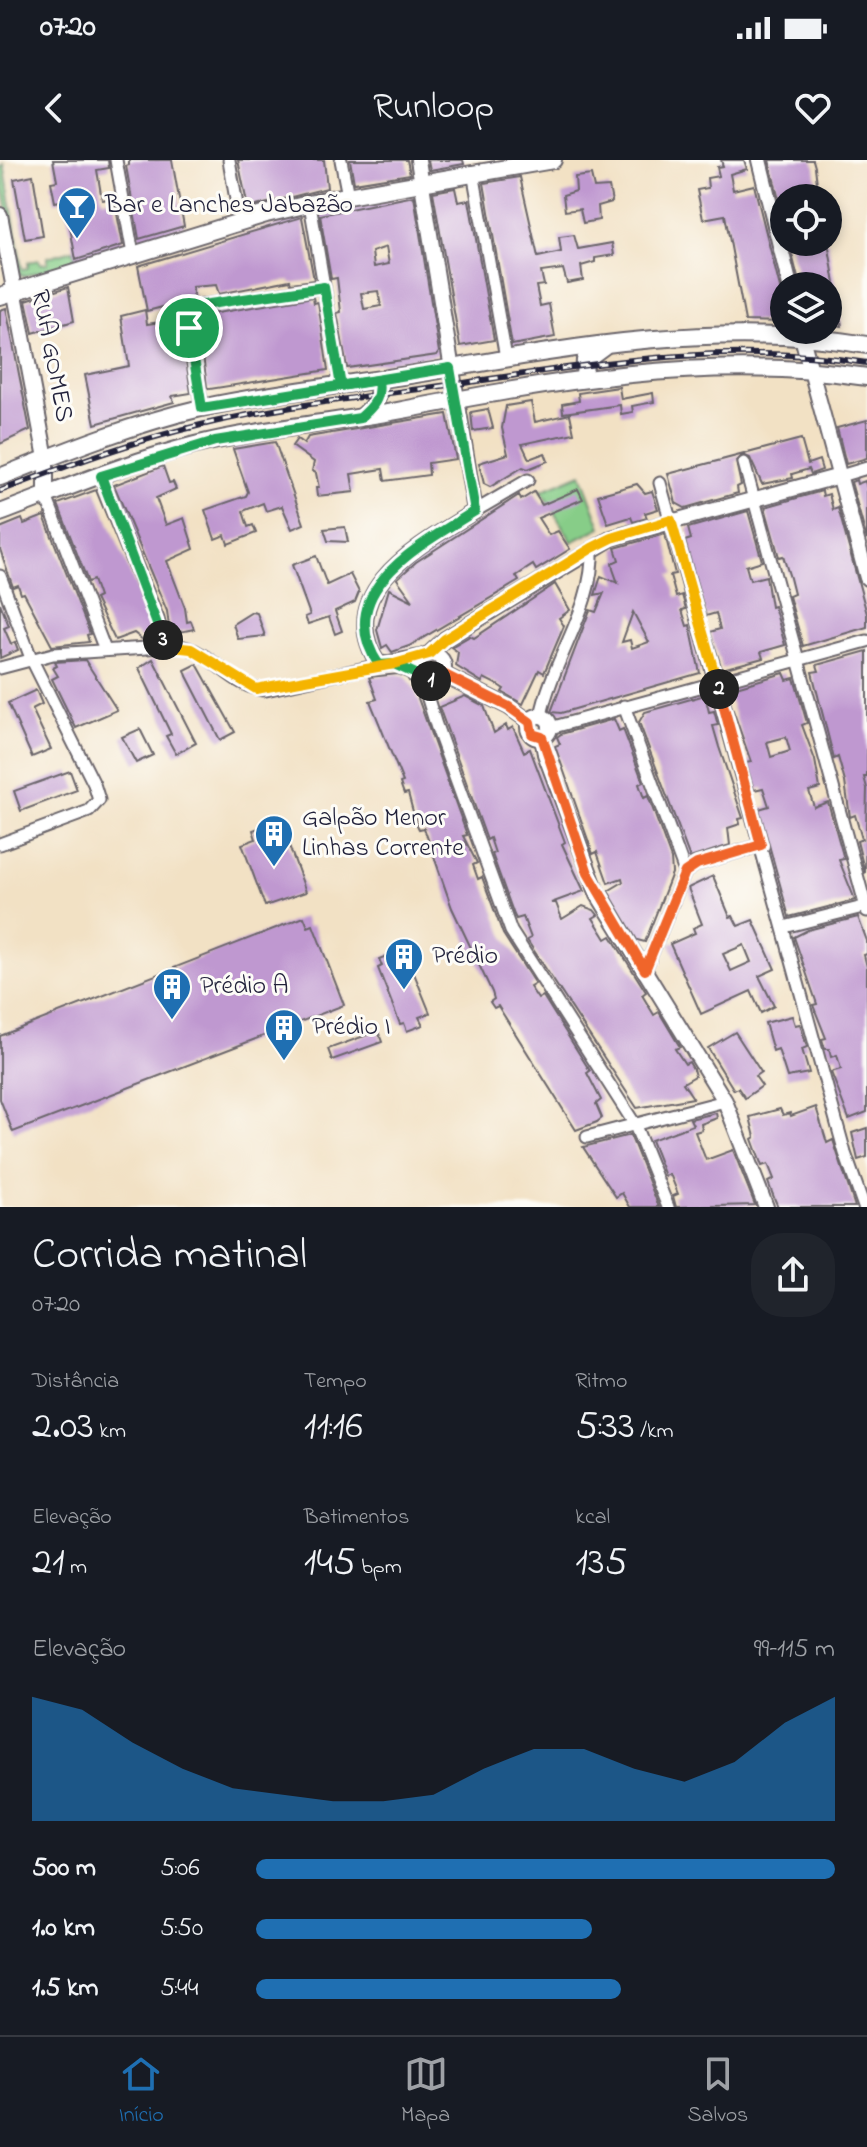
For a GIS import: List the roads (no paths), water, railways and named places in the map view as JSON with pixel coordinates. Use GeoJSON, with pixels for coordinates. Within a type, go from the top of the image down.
{"type":"FeatureCollection","features":[{"type":"Feature","properties":{"kind":"main road"},"geometry":{"type":"LineString","coordinates":[[7,293],[240,222],[310,204],[516,163],[553,160]]}},
{"type":"Feature","properties":{"kind":"main road"},"geometry":{"type":"LineString","coordinates":[[0,477],[46,458],[202,408],[609,343],[770,335]]}},
{"type":"Feature","properties":{"kind":"main road"},"geometry":{"type":"LineString","coordinates":[[842,341],[867,345]]}},
{"type":"Feature","properties":{"kind":"main road"},"geometry":{"type":"LineString","coordinates":[[584,378],[585,360],[609,343]]}},
{"type":"Feature","properties":{"kind":"main road"},"geometry":{"type":"LineString","coordinates":[[0,513],[101,476],[215,441],[584,378],[676,368],[812,369],[867,377]]}},
{"type":"Feature","properties":{"kind":"main road"},"geometry":{"type":"LineString","coordinates":[[360,418],[373,407],[380,393],[378,380]]}},
{"type":"Feature","properties":{"kind":"street"},"geometry":{"type":"LineString","coordinates":[[116,160],[133,254]]}},
{"type":"Feature","properties":{"kind":"street"},"geometry":{"type":"LineString","coordinates":[[229,160],[240,222]]}},
{"type":"Feature","properties":{"kind":"street"},"geometry":{"type":"LineString","coordinates":[[341,160],[348,196]]}},
{"type":"Feature","properties":{"kind":"street"},"geometry":{"type":"LineString","coordinates":[[418,160],[475,511]]}},
{"type":"Feature","properties":{"kind":"street"},"geometry":{"type":"LineString","coordinates":[[759,160],[787,272]]}},
{"type":"Feature","properties":{"kind":"street"},"geometry":{"type":"LineString","coordinates":[[473,172],[506,358]]}},
{"type":"Feature","properties":{"kind":"street"},"geometry":{"type":"LineString","coordinates":[[310,204],[341,386]]}},
{"type":"Feature","properties":{"kind":"street","name":"RUA GOMES"},"geometry":{"type":"LineString","coordinates":[[0,215],[7,293],[46,458],[46,496]]}},
{"type":"Feature","properties":{"kind":"street"},"geometry":{"type":"LineString","coordinates":[[202,408],[189,328],[190,310],[204,305],[324,287]]}},
{"type":"Feature","properties":{"kind":"street"},"geometry":{"type":"LineString","coordinates":[[804,344],[867,578]]}},
{"type":"Feature","properties":{"kind":"street"},"geometry":{"type":"LineString","coordinates":[[744,463],[867,908],[784,927]]}},
{"type":"Feature","properties":{"kind":"street"},"geometry":{"type":"LineString","coordinates":[[668,1207],[634,1123],[511,931],[436,725],[419,662],[445,639],[612,538],[867,468]]}},
{"type":"Feature","properties":{"kind":"street"},"geometry":{"type":"LineString","coordinates":[[101,476],[158,619],[164,646]]}},
{"type":"Feature","properties":{"kind":"street"},"geometry":{"type":"LineString","coordinates":[[458,633],[444,670],[436,680],[386,665],[370,651],[366,624],[370,601],[379,583],[405,554],[528,480]]}},
{"type":"Feature","properties":{"kind":"street"},"geometry":{"type":"LineString","coordinates":[[660,483],[864,1207]]}},
{"type":"Feature","properties":{"kind":"street"},"geometry":{"type":"LineString","coordinates":[[46,496],[105,650]]}},
{"type":"Feature","properties":{"kind":"street"},"geometry":{"type":"LineString","coordinates":[[592,548],[590,581],[545,695],[541,726],[588,873],[725,1101],[766,1207]]}},
{"type":"Feature","properties":{"kind":"street"},"geometry":{"type":"LineString","coordinates":[[0,576],[31,658],[94,784],[99,800],[96,807],[0,844]]}},
{"type":"Feature","properties":{"kind":"street"},"geometry":{"type":"LineString","coordinates":[[0,668],[31,658],[164,646],[191,649],[256,689],[286,686],[437,655],[444,670],[541,726],[867,641]]}},
{"type":"Feature","properties":{"kind":"street"},"geometry":{"type":"LineString","coordinates":[[624,706],[685,872]]}},
{"type":"Feature","properties":{"kind":"street"},"geometry":{"type":"LineString","coordinates":[[645,970],[685,872],[697,864],[761,845]]}},
{"type":"Feature","properties":{"kind":"street"},"geometry":{"type":"LineString","coordinates":[[587,1137],[725,1101]]}},
{"type":"Feature","properties":{"kind":"street"},"geometry":{"type":"LineString","coordinates":[[853,1176],[867,1172]]}},
{"type":"Feature","properties":{"kind":"railway"},"geometry":{"type":"LineString","coordinates":[[0,491],[175,431],[335,400],[668,357],[767,354],[867,363]]}},
{"type":"Feature","properties":{"kind":"place","name":"Bar e Lanches Jabazão"},"geometry":{"type":"Point","coordinates":[77,240]}},
{"type":"Feature","properties":{"kind":"place","name":"Galpão Menor Linhas Corrente"},"geometry":{"type":"Point","coordinates":[274,868]}},
{"type":"Feature","properties":{"kind":"place","name":"Prédio"},"geometry":{"type":"Point","coordinates":[404,991]}},
{"type":"Feature","properties":{"kind":"place","name":"Prédio A"},"geometry":{"type":"Point","coordinates":[172,1021]}},
{"type":"Feature","properties":{"kind":"place","name":"Prédio I"},"geometry":{"type":"Point","coordinates":[284,1062]}}]}
